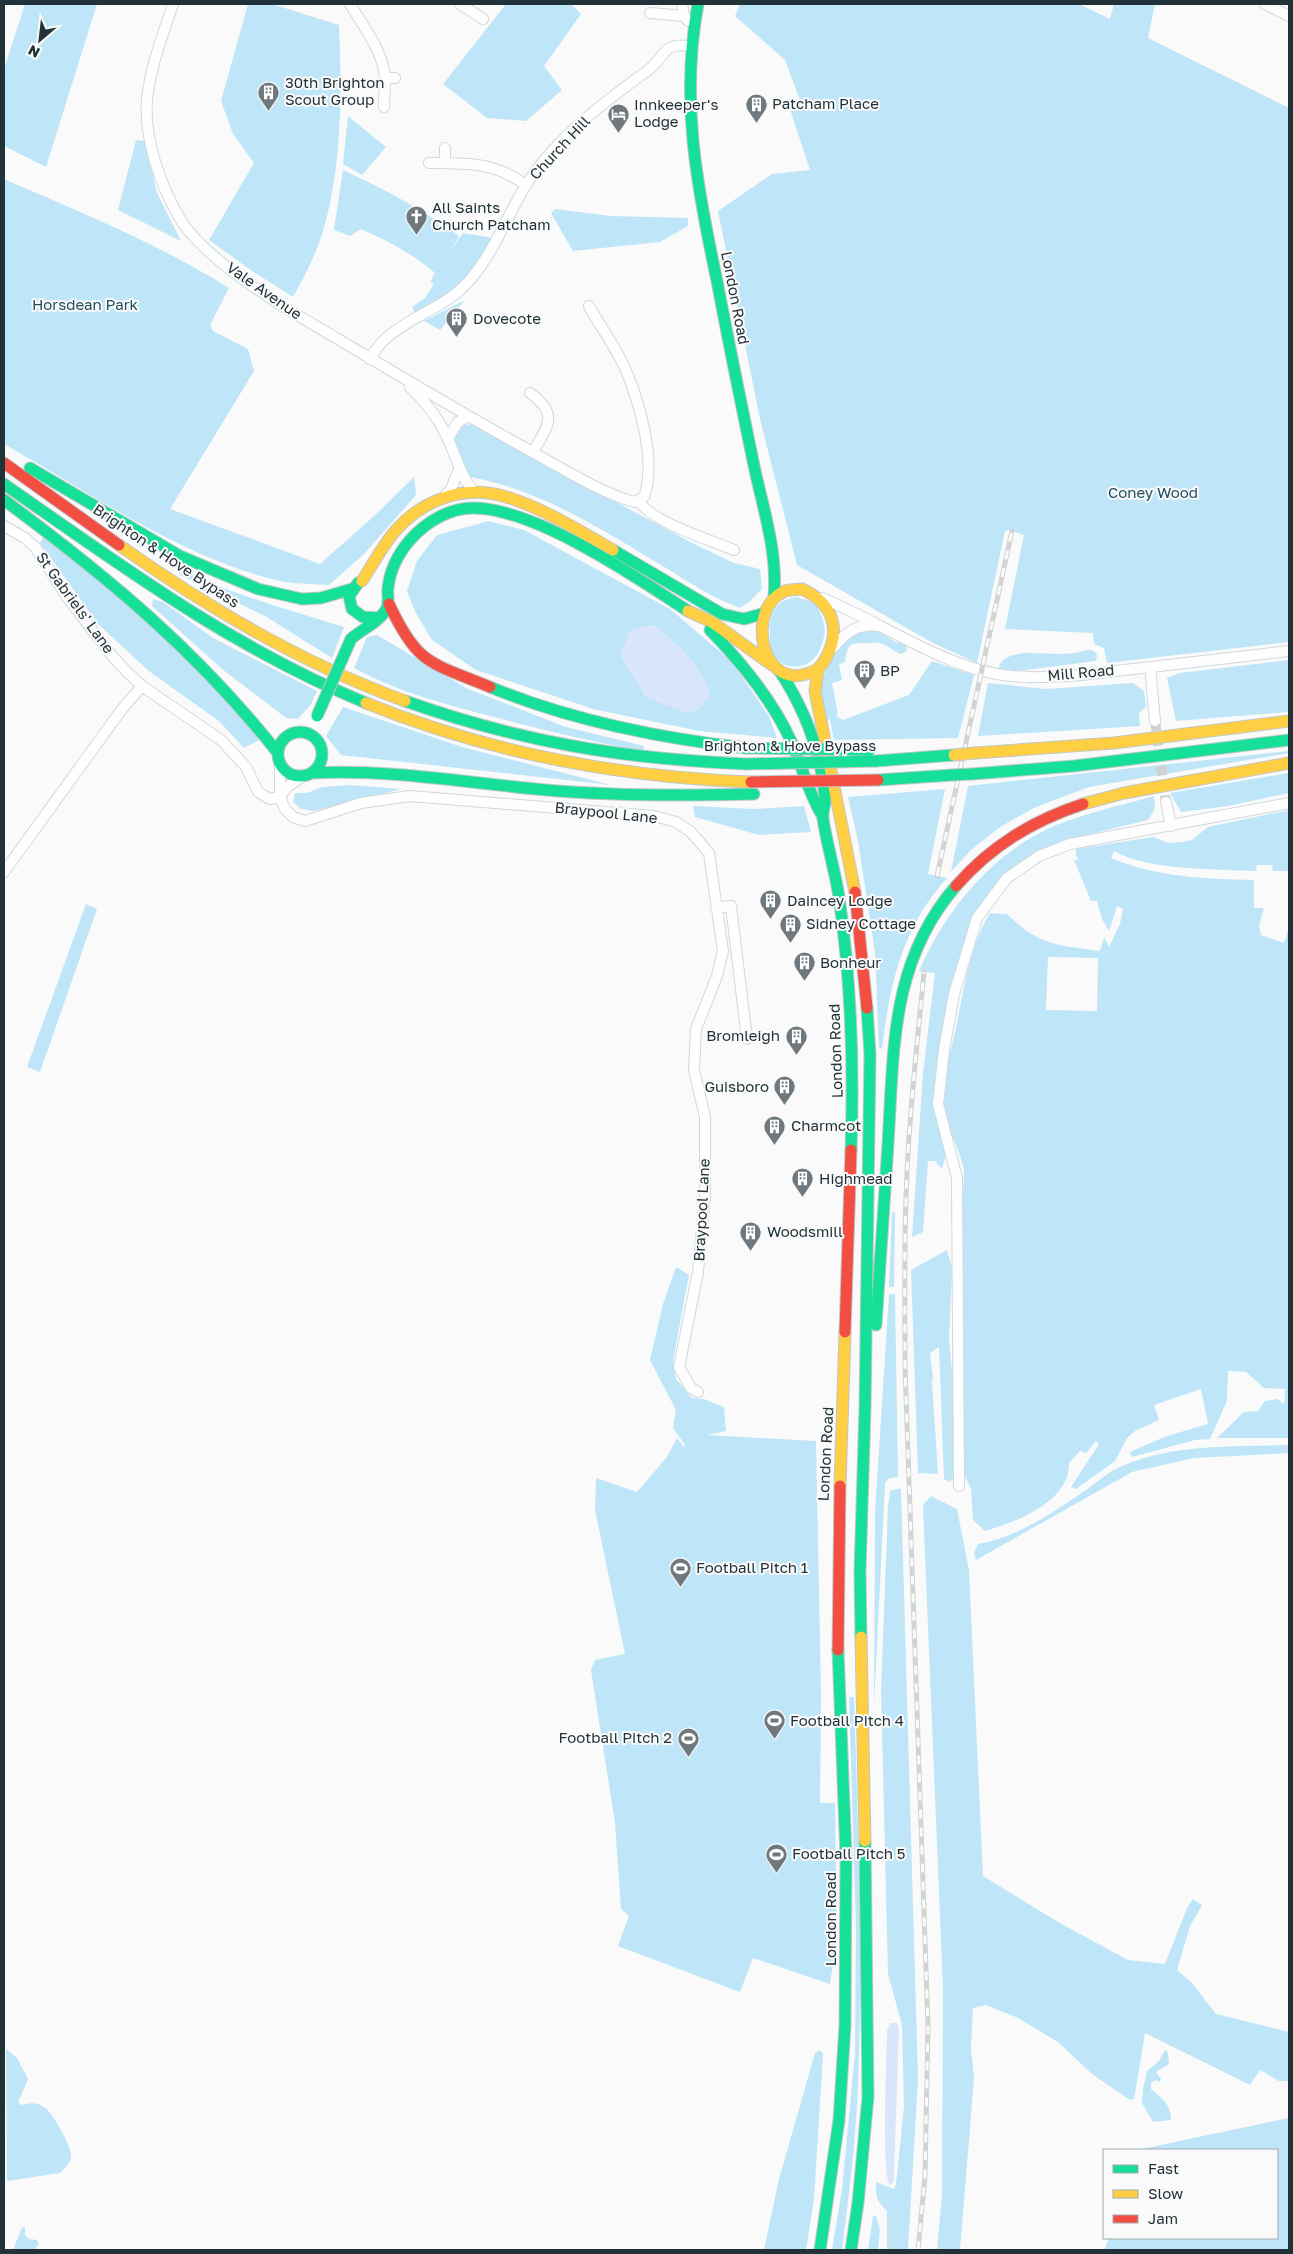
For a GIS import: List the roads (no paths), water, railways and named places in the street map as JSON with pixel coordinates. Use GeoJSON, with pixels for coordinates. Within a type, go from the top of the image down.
{"type":"FeatureCollection","features":[{"type":"Feature","properties":{"kind":"highway","name":"London Road"},"geometry":{"type":"LineString","coordinates":[[698,4],[689,46],[688,104],[693,162],[731,358],[774,553],[774,597]]}},
{"type":"Feature","properties":{"kind":"highway"},"geometry":{"type":"LineString","coordinates":[[4,453],[175,553],[223,576],[258,589],[302,599],[321,598],[376,583],[393,565],[400,552],[410,541],[428,524],[450,512],[474,508],[497,511],[534,524],[577,546],[694,615],[712,622],[776,668],[797,676],[818,670]]}},
{"type":"Feature","properties":{"kind":"highway","name":"Brighton & Hove Bypass"},"geometry":{"type":"LineString","coordinates":[[4,464],[213,608],[304,658],[360,683],[424,707],[530,738],[587,750],[643,757],[746,764],[875,756],[954,755],[1114,742],[1289,721]]}},
{"type":"Feature","properties":{"kind":"highway"},"geometry":{"type":"LineString","coordinates":[[4,484],[197,617],[289,669],[343,694],[437,729],[480,743],[533,756],[640,774],[750,782],[878,780],[1074,766],[1289,740]]}},
{"type":"Feature","properties":{"kind":"highway"},"geometry":{"type":"LineString","coordinates":[[376,583],[396,530],[419,509],[445,496],[474,492],[488,493],[519,502],[572,526],[722,614],[744,618],[765,613]]}},
{"type":"Feature","properties":{"kind":"highway"},"geometry":{"type":"LineString","coordinates":[[4,500],[84,560],[168,631],[222,684],[289,773],[389,771],[515,787],[639,796],[754,794],[819,790],[878,780]]}},
{"type":"Feature","properties":{"kind":"highway"},"geometry":{"type":"LineString","coordinates":[[410,541],[398,588],[401,610],[422,646],[449,670]]}},
{"type":"Feature","properties":{"kind":"highway","name":"London Road"},"geometry":{"type":"LineString","coordinates":[[774,553],[788,578],[802,589]]}},
{"type":"Feature","properties":{"kind":"highway"},"geometry":{"type":"LineString","coordinates":[[376,583],[403,633],[427,661],[535,705],[590,721],[695,743],[875,756]]}},
{"type":"Feature","properties":{"kind":"highway"},"geometry":{"type":"LineString","coordinates":[[279,758],[283,741],[310,726],[317,716],[351,639],[353,620],[349,604],[352,589]]}},
{"type":"Feature","properties":{"kind":"highway"},"geometry":{"type":"LineString","coordinates":[[776,668],[764,652],[763,644],[765,613],[774,597],[783,592],[802,589],[819,596],[831,615],[833,629],[832,650],[818,670],[815,691],[844,831],[858,912],[866,985],[870,1054],[864,1362],[865,1408],[860,1572],[868,2097],[858,2203],[851,2250]]}},
{"type":"Feature","properties":{"kind":"highway"},"geometry":{"type":"LineString","coordinates":[[349,604],[354,612],[362,618],[379,618]]}},
{"type":"Feature","properties":{"kind":"highway"},"geometry":{"type":"LineString","coordinates":[[351,639],[379,618],[389,604]]}},
{"type":"Feature","properties":{"kind":"highway"},"geometry":{"type":"LineString","coordinates":[[694,615],[734,654],[762,688],[788,734],[806,778],[812,801],[822,815]]}},
{"type":"Feature","properties":{"kind":"highway","name":"London Road"},"geometry":{"type":"LineString","coordinates":[[776,668],[789,684],[805,715],[826,799],[822,815],[840,906],[848,986],[853,1100],[837,1573],[838,1684],[846,1856],[845,2026],[839,2120],[820,2250]]}},
{"type":"Feature","properties":{"kind":"highway"},"geometry":{"type":"LineString","coordinates":[[307,774],[316,769],[322,757],[316,739],[317,716]]}},
{"type":"Feature","properties":{"kind":"highway"},"geometry":{"type":"LineString","coordinates":[[300,733],[316,739]]}},
{"type":"Feature","properties":{"kind":"highway"},"geometry":{"type":"LineString","coordinates":[[865,1408],[874,1364],[895,1027],[904,983],[921,936],[937,908],[980,858],[1012,834],[1044,817],[1090,801],[1289,763]]}},
{"type":"Feature","properties":{"kind":"street","name":"Vale Avenue"},"geometry":{"type":"LineString","coordinates":[[173,4],[154,63],[147,100],[152,150],[180,219],[202,244],[236,274],[396,375],[617,496],[635,502],[639,500]]}},
{"type":"Feature","properties":{"kind":"street"},"geometry":{"type":"LineString","coordinates":[[350,4],[374,45],[390,78],[384,107]]}},
{"type":"Feature","properties":{"kind":"street"},"geometry":{"type":"LineString","coordinates":[[460,4],[483,19]]}},
{"type":"Feature","properties":{"kind":"street"},"geometry":{"type":"LineString","coordinates":[[682,4],[684,16],[693,26]]}},
{"type":"Feature","properties":{"kind":"street"},"geometry":{"type":"LineString","coordinates":[[1265,4],[1289,16]]}},
{"type":"Feature","properties":{"kind":"street"},"geometry":{"type":"LineString","coordinates":[[650,13],[684,16]]}},
{"type":"Feature","properties":{"kind":"street","name":"Church Hill"},"geometry":{"type":"LineString","coordinates":[[369,359],[384,341],[409,322],[444,304],[470,280],[499,235],[526,185],[558,147],[599,109],[657,63],[670,47],[678,44],[689,46]]}},
{"type":"Feature","properties":{"kind":"street"},"geometry":{"type":"LineString","coordinates":[[445,148],[445,163]]}},
{"type":"Feature","properties":{"kind":"street"},"geometry":{"type":"LineString","coordinates":[[429,163],[486,165],[512,175],[526,185]]}},
{"type":"Feature","properties":{"kind":"street"},"geometry":{"type":"LineString","coordinates":[[589,306],[624,365],[646,437],[648,481],[644,497],[639,500],[644,509],[734,550]]}},
{"type":"Feature","properties":{"kind":"street","name":"Vale Avenue"},"geometry":{"type":"LineString","coordinates":[[396,375],[435,414],[448,438],[459,468],[474,492]]}},
{"type":"Feature","properties":{"kind":"street"},"geometry":{"type":"LineString","coordinates":[[530,393],[549,414],[550,422],[534,452]]}},
{"type":"Feature","properties":{"kind":"street"},"geometry":{"type":"LineString","coordinates":[[448,438],[458,422],[468,416]]}},
{"type":"Feature","properties":{"kind":"street"},"geometry":{"type":"LineString","coordinates":[[445,496],[451,489],[459,468]]}},
{"type":"Feature","properties":{"kind":"street","name":"St Gabriels' Lane"},"geometry":{"type":"LineString","coordinates":[[4,526],[25,538],[35,547],[67,597],[108,650],[142,686],[221,740],[246,767],[258,792],[270,799],[280,798]]}},
{"type":"Feature","properties":{"kind":"street","name":"Mill Road"},"geometry":{"type":"LineString","coordinates":[[819,596],[956,661],[996,674],[1048,677],[1289,651]]}},
{"type":"Feature","properties":{"kind":"street","name":"Mill Road"},"geometry":{"type":"LineString","coordinates":[[832,650],[842,637],[857,627],[882,626]]}},
{"type":"Feature","properties":{"kind":"street"},"geometry":{"type":"LineString","coordinates":[[1150,667],[1155,721]]}},
{"type":"Feature","properties":{"kind":"street"},"geometry":{"type":"LineString","coordinates":[[4,872],[122,709],[142,686]]}},
{"type":"Feature","properties":{"kind":"street"},"geometry":{"type":"LineString","coordinates":[[279,758],[280,798]]}},
{"type":"Feature","properties":{"kind":"street"},"geometry":{"type":"LineString","coordinates":[[280,798],[287,787],[307,774]]}},
{"type":"Feature","properties":{"kind":"street","name":"Braypool Lane"},"geometry":{"type":"LineString","coordinates":[[280,798],[289,814],[305,820],[361,803],[410,796],[654,816],[676,822],[690,832],[709,853],[723,951],[717,976],[696,1029],[694,1070],[706,1117],[704,1211],[698,1272],[679,1366],[690,1388],[698,1392]]}},
{"type":"Feature","properties":{"kind":"street"},"geometry":{"type":"LineString","coordinates":[[1166,802],[1171,826]]}},
{"type":"Feature","properties":{"kind":"street"},"geometry":{"type":"LineString","coordinates":[[959,1486],[957,1178],[938,1104],[944,1050],[954,994],[977,918],[1007,878],[1040,856],[1070,844],[1289,803]]}},
{"type":"Feature","properties":{"kind":"street"},"geometry":{"type":"LineString","coordinates":[[716,908],[731,906],[746,1039]]}},
{"type":"Feature","properties":{"kind":"tunnel"},"geometry":{"type":"LineString","coordinates":[[1155,721],[1166,802]]}},
{"type":"Feature","properties":{"kind":"railway"},"geometry":{"type":"LineString","coordinates":[[937,876],[1012,531]]}},
{"type":"Feature","properties":{"kind":"railway"},"geometry":{"type":"LineString","coordinates":[[918,2250],[925,2176],[928,2026],[905,1366],[905,1261],[909,1142],[924,972]]}},
{"type":"Feature","properties":{"kind":"place","name":"30th Brighton Scout Group"},"geometry":{"type":"Point","coordinates":[269,111]}},
{"type":"Feature","properties":{"kind":"place","name":"Patcham Place"},"geometry":{"type":"Point","coordinates":[756,123]}},
{"type":"Feature","properties":{"kind":"place","name":"Innkeeper's Lodge"},"geometry":{"type":"Point","coordinates":[618,133]}},
{"type":"Feature","properties":{"kind":"place","name":"All Saints Church Patcham"},"geometry":{"type":"Point","coordinates":[416,236]}},
{"type":"Feature","properties":{"kind":"place","name":"Dovecote"},"geometry":{"type":"Point","coordinates":[457,338]}},
{"type":"Feature","properties":{"kind":"place","name":"BP"},"geometry":{"type":"Point","coordinates":[864,690]}},
{"type":"Feature","properties":{"kind":"place","name":"Daincey Lodge"},"geometry":{"type":"Point","coordinates":[771,920]}},
{"type":"Feature","properties":{"kind":"place","name":"Sidney Cottage"},"geometry":{"type":"Point","coordinates":[790,943]}},
{"type":"Feature","properties":{"kind":"place","name":"Bonheur"},"geometry":{"type":"Point","coordinates":[804,982]}},
{"type":"Feature","properties":{"kind":"place","name":"Bromleigh"},"geometry":{"type":"Point","coordinates":[796,1055]}},
{"type":"Feature","properties":{"kind":"place","name":"Guisboro"},"geometry":{"type":"Point","coordinates":[785,1106]}},
{"type":"Feature","properties":{"kind":"place","name":"Charmcot"},"geometry":{"type":"Point","coordinates":[775,1145]}},
{"type":"Feature","properties":{"kind":"place","name":"Highmead"},"geometry":{"type":"Point","coordinates":[803,1198]}},
{"type":"Feature","properties":{"kind":"place","name":"Woodsmill"},"geometry":{"type":"Point","coordinates":[751,1251]}},
{"type":"Feature","properties":{"kind":"place","name":"Football Pitch 1"},"geometry":{"type":"Point","coordinates":[680,1587]}},
{"type":"Feature","properties":{"kind":"place","name":"Football Pitch 4"},"geometry":{"type":"Point","coordinates":[774,1740]}},
{"type":"Feature","properties":{"kind":"place","name":"Football Pitch 2"},"geometry":{"type":"Point","coordinates":[688,1757]}},
{"type":"Feature","properties":{"kind":"place","name":"Football Pitch 5"},"geometry":{"type":"Point","coordinates":[776,1873]}},
{"type":"Feature","properties":{"kind":"park label","name":"Horsdean Park"},"geometry":{"type":"Point","coordinates":[85,305]}},
{"type":"Feature","properties":{"kind":"park label","name":"Coney Wood"},"geometry":{"type":"Point","coordinates":[1153,493]}}]}
